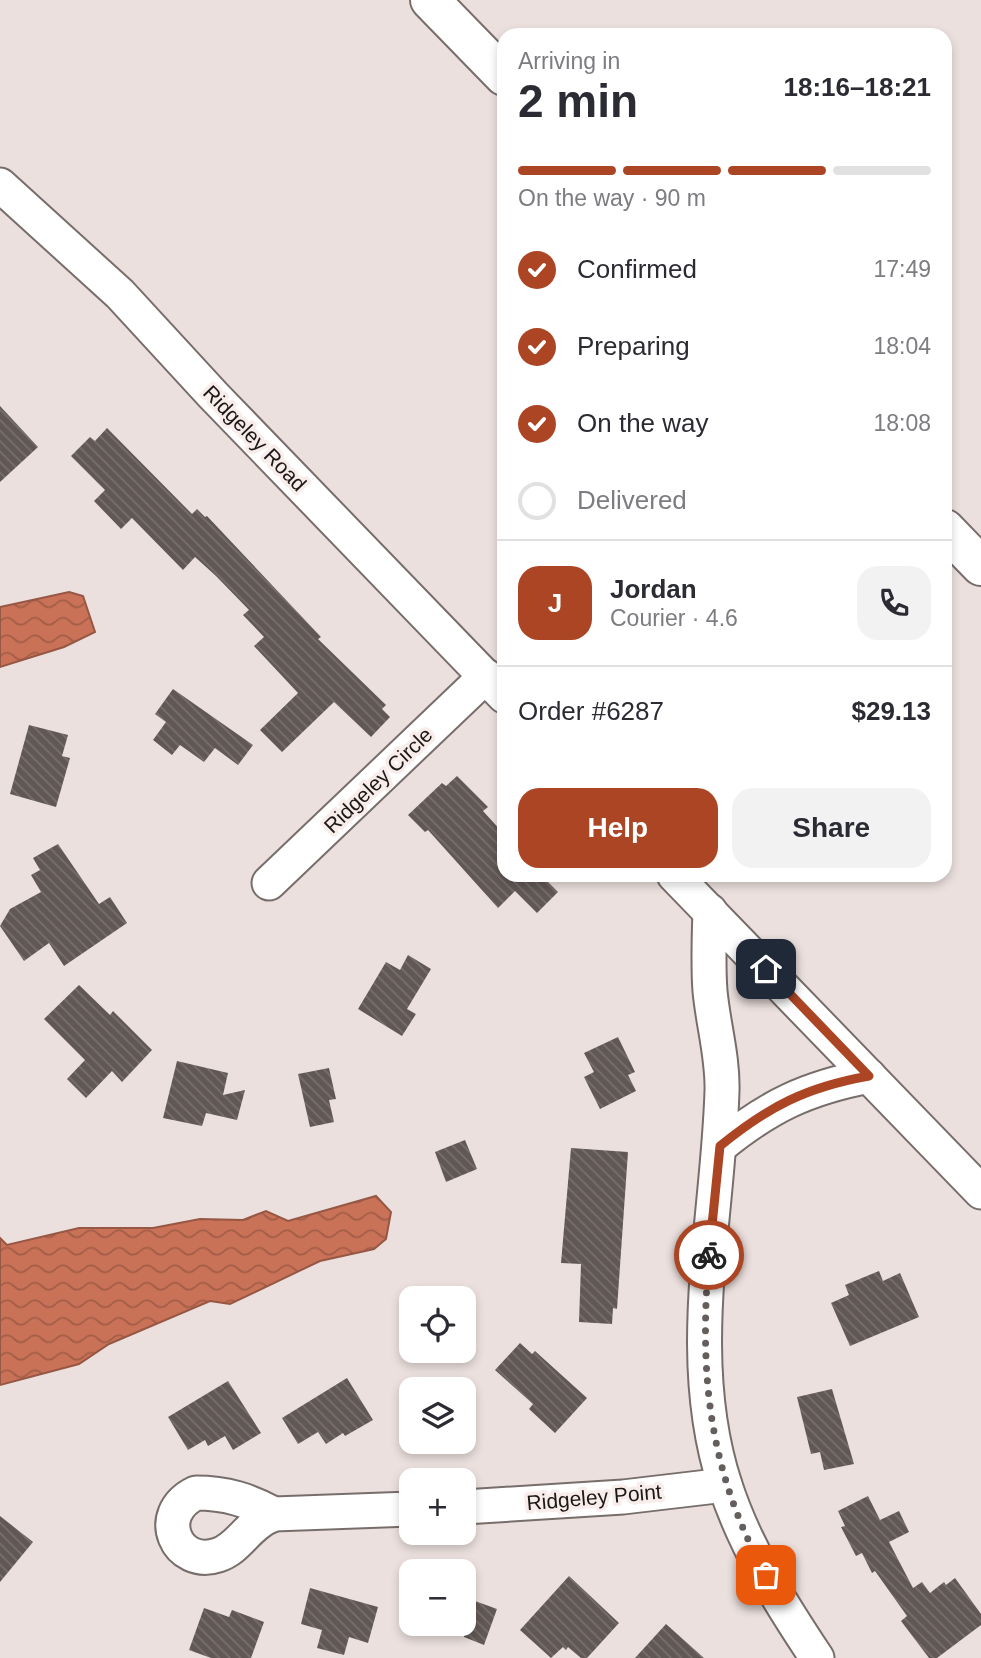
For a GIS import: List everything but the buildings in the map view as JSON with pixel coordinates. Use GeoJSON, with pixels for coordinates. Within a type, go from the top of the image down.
{"type":"FeatureCollection","features":[{"type":"Feature","properties":{"kind":"street"},"geometry":{"type":"LineString","coordinates":[[430,0],[497,69]]}},
{"type":"Feature","properties":{"kind":"street","name":"Ridgeley Road"},"geometry":{"type":"LineString","coordinates":[[0,185],[120,294],[213,395],[495,686]]}},
{"type":"Feature","properties":{"kind":"street"},"geometry":{"type":"LineString","coordinates":[[952,536],[981,566]]}},
{"type":"Feature","properties":{"kind":"street","name":"Ridgeley Circle"},"geometry":{"type":"LineString","coordinates":[[269,883],[495,686]]}},
{"type":"Feature","properties":{"kind":"street"},"geometry":{"type":"LineString","coordinates":[[681,882],[981,1192]]}},
{"type":"Feature","properties":{"kind":"street"},"geometry":{"type":"LineString","coordinates":[[710,911],[710,991],[722,1084],[720,1146],[705,1297],[707,1383],[712,1433],[725,1485],[746,1538],[787,1612],[817,1658]]}},
{"type":"Feature","properties":{"kind":"street"},"geometry":{"type":"LineString","coordinates":[[720,1146],[754,1118],[791,1097],[832,1083],[869,1076]]}},
{"type":"Feature","properties":{"kind":"street","name":"Ridgeley Point"},"geometry":{"type":"LineString","coordinates":[[476,1506],[623,1497],[725,1485]]}},
{"type":"Feature","properties":{"kind":"street"},"geometry":{"type":"LineString","coordinates":[[274,1514],[399,1509]]}},
{"type":"Feature","properties":{"kind":"water"},"geometry":{"type":"Polygon","coordinates":[[[69,592],[83,596],[95,632],[64,647],[0,667],[0,607],[69,592]]]}},
{"type":"Feature","properties":{"kind":"water"},"geometry":{"type":"Polygon","coordinates":[[[376,1196],[391,1212],[386,1239],[374,1249],[320,1261],[230,1304],[210,1301],[109,1344],[79,1364],[0,1385],[0,1238],[7,1245],[79,1228],[153,1228],[200,1219],[243,1220],[266,1211],[288,1221],[376,1196]]]}},
{"type":"Feature","properties":{"kind":"way so far"},"geometry":{"type":"LineString","coordinates":[[709,1255],[705,1297],[707,1383],[712,1433],[725,1485],[746,1538],[766,1575]]}},
{"type":"Feature","properties":{"kind":"route"},"geometry":{"type":"LineString","coordinates":[[709,1255],[720,1146],[754,1118],[791,1097],[832,1083],[869,1076],[766,969]]}}]}
